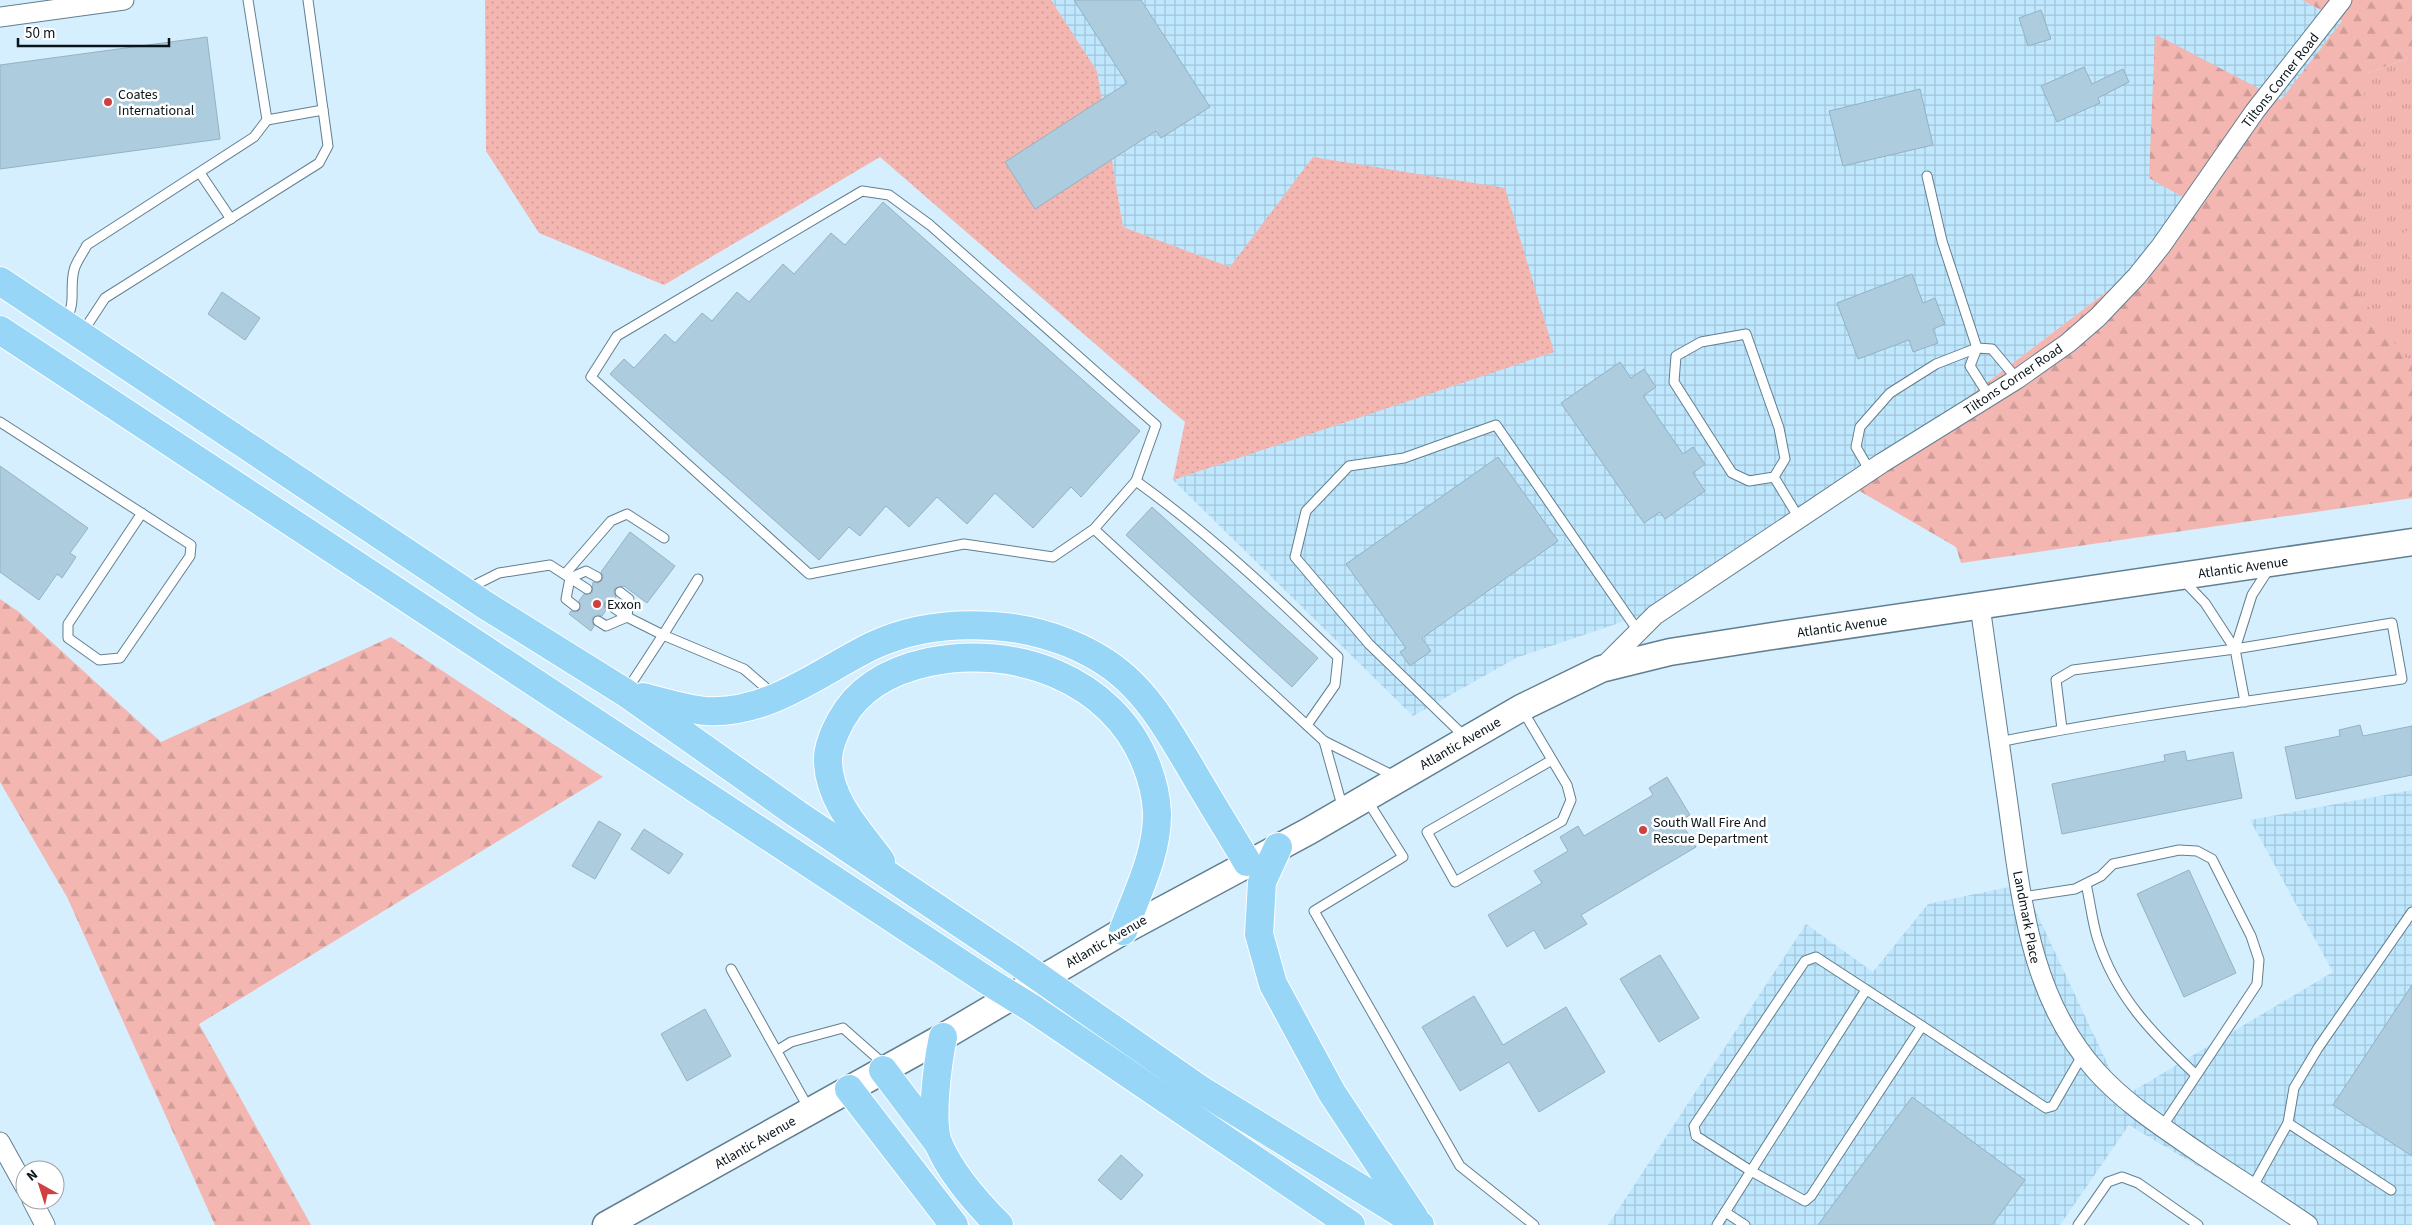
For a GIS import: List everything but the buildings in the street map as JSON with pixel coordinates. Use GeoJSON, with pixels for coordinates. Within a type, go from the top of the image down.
{"type":"FeatureCollection","features":[{"type":"Feature","properties":{"kind":"highway"},"geometry":{"type":"LineString","coordinates":[[0,280],[464,590],[626,693],[797,814],[1013,959],[1201,1090],[1420,1225]]}},
{"type":"Feature","properties":{"kind":"highway"},"geometry":{"type":"LineString","coordinates":[[0,330],[986,980],[1033,1009],[1351,1225]]}},
{"type":"Feature","properties":{"kind":"highway"},"geometry":{"type":"LineString","coordinates":[[626,693],[681,707],[707,711],[732,710],[752,707],[777,697],[872,646],[910,632],[942,626],[972,624],[1014,628],[1064,641],[1111,666],[1132,683],[1149,702],[1247,862]]}},
{"type":"Feature","properties":{"kind":"highway"},"geometry":{"type":"LineString","coordinates":[[894,878],[840,807],[832,783],[828,763],[830,745],[848,708],[870,686],[895,672],[919,664],[944,659],[972,657],[1018,662],[1056,674],[1094,695],[1118,717],[1134,739],[1148,768],[1154,792],[1157,828],[1154,846],[1123,931]]}},
{"type":"Feature","properties":{"kind":"highway"},"geometry":{"type":"LineString","coordinates":[[1278,847],[1262,882],[1259,934],[1273,984],[1332,1093],[1420,1225]]}},
{"type":"Feature","properties":{"kind":"highway"},"geometry":{"type":"LineString","coordinates":[[938,1143],[935,1105],[938,1061],[943,1037]]}},
{"type":"Feature","properties":{"kind":"highway"},"geometry":{"type":"LineString","coordinates":[[886,1069],[938,1143],[961,1182],[999,1225]]}},
{"type":"Feature","properties":{"kind":"highway"},"geometry":{"type":"LineString","coordinates":[[849,1089],[954,1225]]}},
{"type":"Feature","properties":{"kind":"highway"},"geometry":{"type":"LineString","coordinates":[[1279,1176],[1315,1225]]}},
{"type":"Feature","properties":{"kind":"main road","name":"Atlantic Avenue"},"geometry":{"type":"LineString","coordinates":[[606,1225],[943,1037],[1123,931],[1247,862],[1278,847],[1521,708],[1601,669],[1670,652],[2412,542]]}},
{"type":"Feature","properties":{"kind":"street"},"geometry":{"type":"LineString","coordinates":[[0,17],[124,0]]}},
{"type":"Feature","properties":{"kind":"street","name":"Tiltons Corner Road"},"geometry":{"type":"LineString","coordinates":[[1601,669],[1655,614],[1870,471],[2017,379],[2086,327],[2137,276],[2166,238],[2254,111],[2342,0]]}},
{"type":"Feature","properties":{"kind":"street","name":"Landmark Place"},"geometry":{"type":"LineString","coordinates":[[1980,606],[2022,897],[2033,956],[2045,990],[2060,1019],[2097,1072],[2132,1105],[2308,1225]]}},
{"type":"Feature","properties":{"kind":"street"},"geometry":{"type":"LineString","coordinates":[[0,1142],[15,1169]]}},
{"type":"Feature","properties":{"kind":"street"},"geometry":{"type":"LineString","coordinates":[[37,1210],[45,1225]]}},
{"type":"Feature","properties":{"kind":"lane"},"geometry":{"type":"LineString","coordinates":[[248,0],[267,120]]}},
{"type":"Feature","properties":{"kind":"lane"},"geometry":{"type":"LineString","coordinates":[[72,329],[105,298],[319,163],[328,146],[308,0]]}},
{"type":"Feature","properties":{"kind":"lane"},"geometry":{"type":"LineString","coordinates":[[72,329],[74,269],[87,245],[254,137],[267,120],[323,110]]}},
{"type":"Feature","properties":{"kind":"lane"},"geometry":{"type":"LineString","coordinates":[[200,172],[231,219]]}},
{"type":"Feature","properties":{"kind":"lane"},"geometry":{"type":"LineString","coordinates":[[1927,176],[1942,241],[1977,348],[1970,366],[1989,396]]}},
{"type":"Feature","properties":{"kind":"lane"},"geometry":{"type":"LineString","coordinates":[[862,191],[890,195],[930,225],[1156,425],[1136,480],[1094,529],[1053,557],[964,544],[809,574],[591,377],[617,336],[862,191]]}},
{"type":"Feature","properties":{"kind":"lane"},"geometry":{"type":"LineString","coordinates":[[1746,334],[1779,428],[1785,458],[1774,477],[1749,481],[1732,473],[1674,382],[1676,356],[1701,342],[1746,334]]}},
{"type":"Feature","properties":{"kind":"lane"},"geometry":{"type":"LineString","coordinates":[[1870,471],[1856,447],[1860,427],[1890,393],[1936,364],[1977,348],[1992,350],[2017,379]]}},
{"type":"Feature","properties":{"kind":"lane"},"geometry":{"type":"LineString","coordinates":[[0,422],[142,513],[191,545],[190,556],[120,658],[99,660],[68,638],[68,624],[142,513]]}},
{"type":"Feature","properties":{"kind":"lane"},"geometry":{"type":"LineString","coordinates":[[1467,739],[1370,644],[1294,557],[1306,511],[1349,466],[1404,458],[1496,425],[1638,631]]}},
{"type":"Feature","properties":{"kind":"lane"},"geometry":{"type":"LineString","coordinates":[[1774,477],[1799,518]]}},
{"type":"Feature","properties":{"kind":"lane"},"geometry":{"type":"LineString","coordinates":[[1136,480],[1176,510],[1270,590],[1338,657],[1335,686],[1307,725]]}},
{"type":"Feature","properties":{"kind":"lane"},"geometry":{"type":"LineString","coordinates":[[575,606],[566,599],[567,576],[611,522],[627,514],[664,538]]}},
{"type":"Feature","properties":{"kind":"lane"},"geometry":{"type":"LineString","coordinates":[[1094,529],[1324,741],[1399,778]]}},
{"type":"Feature","properties":{"kind":"lane"},"geometry":{"type":"LineString","coordinates":[[2235,649],[2252,595],[2273,563]]}},
{"type":"Feature","properties":{"kind":"lane"},"geometry":{"type":"LineString","coordinates":[[464,590],[499,572],[550,565],[587,589]]}},
{"type":"Feature","properties":{"kind":"lane"},"geometry":{"type":"LineString","coordinates":[[567,576],[586,571],[597,577]]}},
{"type":"Feature","properties":{"kind":"lane"},"geometry":{"type":"LineString","coordinates":[[2179,576],[2205,603],[2235,649],[2245,702]]}},
{"type":"Feature","properties":{"kind":"lane"},"geometry":{"type":"LineString","coordinates":[[626,693],[698,579]]}},
{"type":"Feature","properties":{"kind":"lane"},"geometry":{"type":"LineString","coordinates":[[620,592],[630,599],[627,617]]}},
{"type":"Feature","properties":{"kind":"lane"},"geometry":{"type":"LineString","coordinates":[[610,605],[627,617],[663,635],[744,669],[777,697]]}},
{"type":"Feature","properties":{"kind":"lane"},"geometry":{"type":"LineString","coordinates":[[598,621],[606,626],[627,617]]}},
{"type":"Feature","properties":{"kind":"lane"},"geometry":{"type":"LineString","coordinates":[[1999,742],[2062,729],[2402,679],[2392,622],[2235,649],[2073,670],[2056,680],[2062,729]]}},
{"type":"Feature","properties":{"kind":"lane"},"geometry":{"type":"LineString","coordinates":[[1521,708],[1567,785],[1571,800],[1562,821],[1455,882],[1426,832],[1552,760]]}},
{"type":"Feature","properties":{"kind":"lane"},"geometry":{"type":"LineString","coordinates":[[1324,741],[1354,804],[1403,857],[1314,910],[1460,1166],[1534,1225]]}},
{"type":"Feature","properties":{"kind":"lane"},"geometry":{"type":"LineString","coordinates":[[2022,897],[2067,891],[2101,876],[2113,864],[2179,850],[2197,851],[2212,859],[2251,936],[2259,960],[2257,984],[2162,1126]]}},
{"type":"Feature","properties":{"kind":"lane"},"geometry":{"type":"LineString","coordinates":[[2086,884],[2097,937],[2114,978],[2153,1034],[2196,1075]]}},
{"type":"Feature","properties":{"kind":"lane"},"geometry":{"type":"LineString","coordinates":[[2252,1188],[2288,1123],[2294,1088],[2318,1048],[2412,912]]}},
{"type":"Feature","properties":{"kind":"lane"},"geometry":{"type":"LineString","coordinates":[[1922,1026],[1811,1196],[1805,1201],[1751,1171],[1696,1136],[1694,1126],[1805,962],[1816,957],[1922,1026],[2046,1108],[2053,1106],[2083,1054]]}},
{"type":"Feature","properties":{"kind":"lane"},"geometry":{"type":"LineString","coordinates":[[731,969],[810,1110]]}},
{"type":"Feature","properties":{"kind":"lane"},"geometry":{"type":"LineString","coordinates":[[1717,1225],[1866,990]]}},
{"type":"Feature","properties":{"kind":"lane"},"geometry":{"type":"LineString","coordinates":[[778,1050],[791,1042],[843,1028],[886,1069]]}},
{"type":"Feature","properties":{"kind":"lane"},"geometry":{"type":"LineString","coordinates":[[2288,1123],[2391,1190]]}},
{"type":"Feature","properties":{"kind":"lane"},"geometry":{"type":"LineString","coordinates":[[2078,1225],[2108,1182],[2122,1177],[2138,1184],[2198,1225]]}},
{"type":"Feature","properties":{"kind":"lane"},"geometry":{"type":"LineString","coordinates":[[1725,1212],[1744,1225]]}},
{"type":"Feature","properties":{"kind":"shaded area"},"geometry":{"type":"Polygon","coordinates":[[[1051,0],[2302,0],[2342,21],[2282,100],[2188,199],[2147,261],[1851,486],[1669,606],[1516,658],[1413,716],[1173,480],[1553,352],[1314,158],[1230,267],[1123,227],[1097,71],[1051,0]]]}},
{"type":"Feature","properties":{"kind":"shaded area"},"geometry":{"type":"Polygon","coordinates":[[[2412,790],[2412,1225],[2296,1225],[2129,1125],[2060,1225],[1608,1225],[1806,924],[1873,972],[1928,904],[2023,884],[2123,1097],[2333,972],[2250,820],[2412,790]]]}},
{"type":"Feature","properties":{"kind":"green space"},"geometry":{"type":"Polygon","coordinates":[[[485,0],[1051,0],[1097,71],[1123,227],[1230,267],[1313,157],[1505,188],[1554,352],[1173,480],[1185,422],[880,157],[664,285],[539,233],[486,151],[485,0]]]}},
{"type":"Feature","properties":{"kind":"green space"},"geometry":{"type":"Polygon","coordinates":[[[2302,0],[2412,0],[2412,57],[2365,74],[2405,358],[2412,360],[2412,498],[1961,563],[1956,547],[1851,486],[2147,261],[2188,200],[2149,178],[2155,34],[2281,100],[2342,21],[2302,0]]]}},
{"type":"Feature","properties":{"kind":"green space"},"geometry":{"type":"Polygon","coordinates":[[[2412,57],[2412,360],[2405,358],[2358,292],[2365,74],[2412,57]]]}},
{"type":"Feature","properties":{"kind":"green space"},"geometry":{"type":"Polygon","coordinates":[[[2412,228],[2412,263],[2399,235],[2412,228]]]}},
{"type":"Feature","properties":{"kind":"green space"},"geometry":{"type":"Polygon","coordinates":[[[0,599],[19,612],[161,742],[391,637],[603,777],[199,1024],[311,1225],[215,1225],[67,897],[0,782],[0,599]]]}},
{"type":"Feature","properties":{"kind":"place","name":"Coates International"},"geometry":{"type":"Point","coordinates":[108,102]}},
{"type":"Feature","properties":{"kind":"place","name":"Exxon"},"geometry":{"type":"Point","coordinates":[597,604]}},
{"type":"Feature","properties":{"kind":"place","name":"South Wall Fire And Rescue Department"},"geometry":{"type":"Point","coordinates":[1643,830]}}]}
